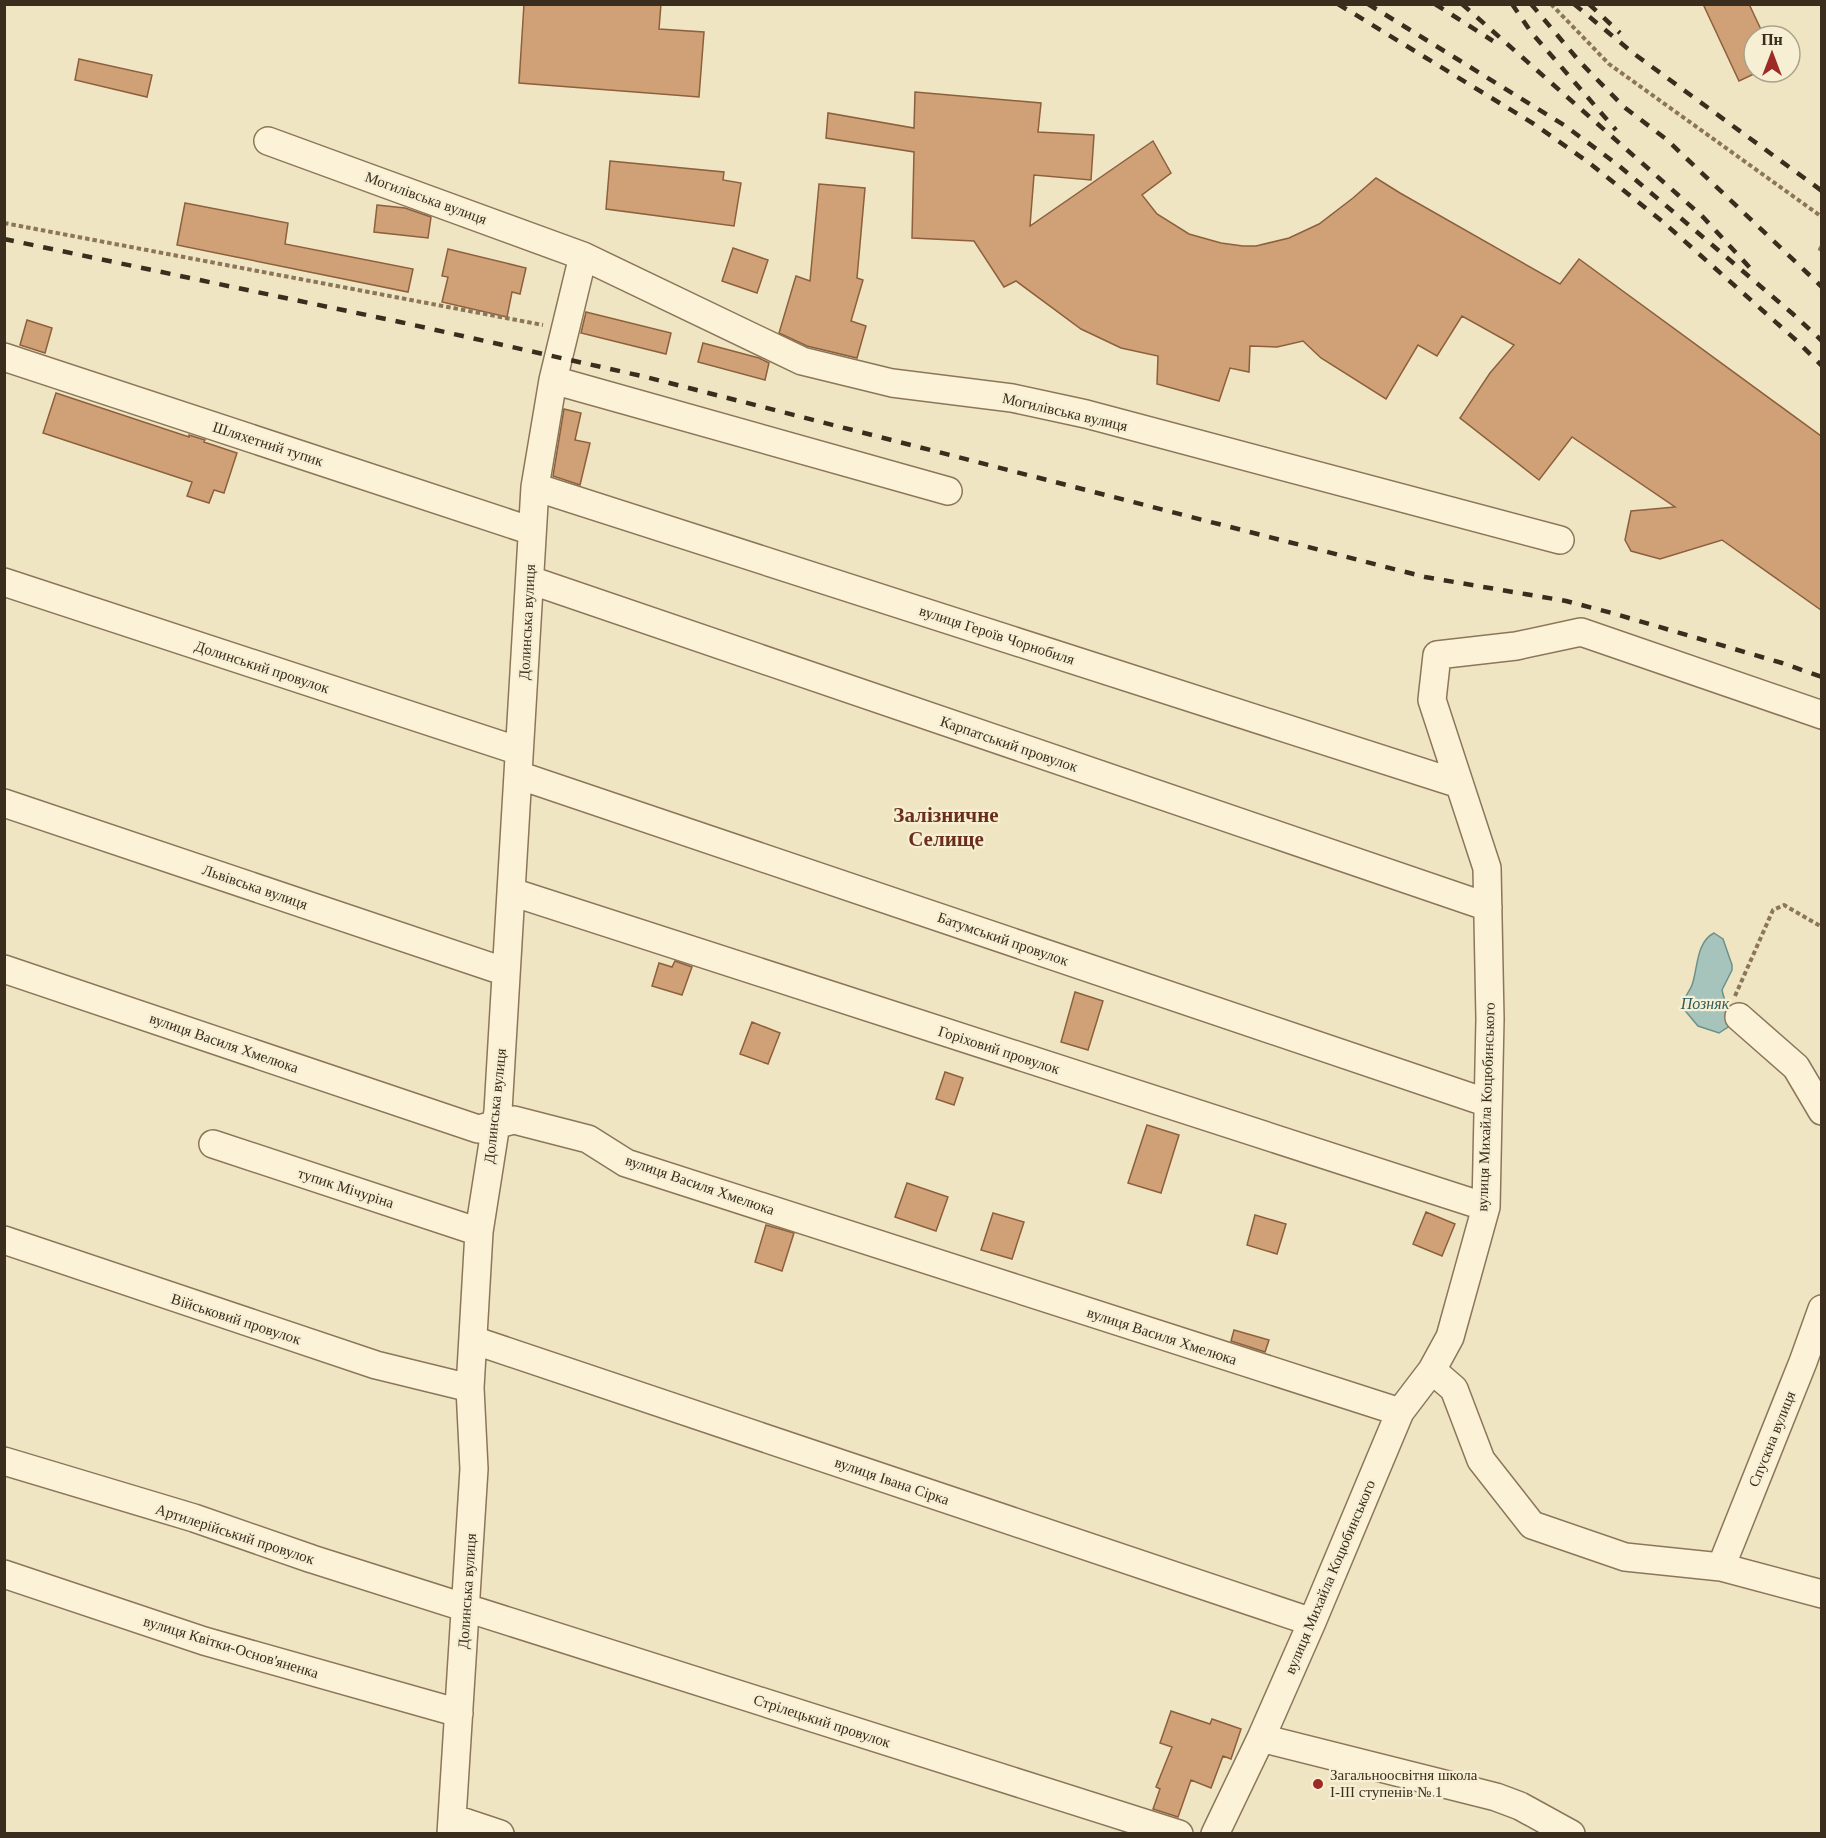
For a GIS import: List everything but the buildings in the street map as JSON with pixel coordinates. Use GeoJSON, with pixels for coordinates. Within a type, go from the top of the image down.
{"type":"FeatureCollection","features":[{"type":"Feature","properties":{"kind":"street","name":"Могилівська вулиця"},"geometry":{"type":"LineString","coordinates":[[268,141],[583,256],[802,361],[892,383],[1012,398],[1086,414],[1560,540]]}},
{"type":"Feature","properties":{"kind":"street"},"geometry":{"type":"LineString","coordinates":[[564,329],[583,256]]}},
{"type":"Feature","properties":{"kind":"street","name":"Долинська вулиця"},"geometry":{"type":"LineString","coordinates":[[452,1826],[474,1469],[470,1388],[479,1232],[498,1111],[535,487],[564,329]]}},
{"type":"Feature","properties":{"kind":"street","name":"Шляхетний тупик"},"geometry":{"type":"LineString","coordinates":[[4,357],[532,531]]}},
{"type":"Feature","properties":{"kind":"street"},"geometry":{"type":"LineString","coordinates":[[553,380],[948,491]]}},
{"type":"Feature","properties":{"kind":"street","name":"вулиця Героїв Чорнобиля"},"geometry":{"type":"LineString","coordinates":[[535,487],[1459,784]]}},
{"type":"Feature","properties":{"kind":"street","name":"Карпатський провулок"},"geometry":{"type":"LineString","coordinates":[[530,580],[1488,907]]}},
{"type":"Feature","properties":{"kind":"street","name":"Долинський провулок"},"geometry":{"type":"LineString","coordinates":[[4,582],[519,763]]}},
{"type":"Feature","properties":{"kind":"street","name":"вулиця Михайла Коцюбинського"},"geometry":{"type":"LineString","coordinates":[[1215,1833],[1261,1738],[1312,1622],[1400,1412],[1432,1370],[1450,1337],[1486,1207],[1490,1019],[1487,868],[1432,700],[1437,655],[1516,646],[1581,632],[1821,715]]}},
{"type":"Feature","properties":{"kind":"street","name":"Батумський провулок"},"geometry":{"type":"LineString","coordinates":[[519,763],[1488,1103]]}},
{"type":"Feature","properties":{"kind":"street","name":"Львівська вулиця"},"geometry":{"type":"LineString","coordinates":[[4,802],[506,972]]}},
{"type":"Feature","properties":{"kind":"street","name":"Горіховий провулок"},"geometry":{"type":"LineString","coordinates":[[512,892],[1486,1207]]}},
{"type":"Feature","properties":{"kind":"street","name":"вулиця Василя Хмелюка"},"geometry":{"type":"LineString","coordinates":[[4,969],[478,1129],[514,1120],[588,1139],[626,1163],[1400,1412]]}},
{"type":"Feature","properties":{"kind":"street"},"geometry":{"type":"LineString","coordinates":[[1739,1017],[1796,1067],[1821,1111]]}},
{"type":"Feature","properties":{"kind":"street","name":"тупик Мічуріна"},"geometry":{"type":"LineString","coordinates":[[213,1144],[479,1232]]}},
{"type":"Feature","properties":{"kind":"street","name":"Військовий провулок"},"geometry":{"type":"LineString","coordinates":[[4,1240],[376,1365],[470,1388]]}},
{"type":"Feature","properties":{"kind":"street","name":"Спускна вулиця"},"geometry":{"type":"LineString","coordinates":[[1721,1568],[1803,1362],[1821,1309]]}},
{"type":"Feature","properties":{"kind":"street","name":"вулиця Івана Сірка"},"geometry":{"type":"LineString","coordinates":[[473,1340],[1312,1622]]}},
{"type":"Feature","properties":{"kind":"street"},"geometry":{"type":"LineString","coordinates":[[1432,1370],[1454,1389],[1481,1460],[1532,1525],[1625,1557],[1721,1568],[1821,1594]]}},
{"type":"Feature","properties":{"kind":"street","name":"Артилерійський провулок"},"geometry":{"type":"LineString","coordinates":[[4,1461],[194,1518],[312,1559],[466,1608]]}},
{"type":"Feature","properties":{"kind":"street","name":"вулиця Квітки-Основ'яненка"},"geometry":{"type":"LineString","coordinates":[[4,1574],[204,1641],[459,1713]]}},
{"type":"Feature","properties":{"kind":"street","name":"Стрілецький провулок"},"geometry":{"type":"LineString","coordinates":[[466,1608],[1179,1833]]}},
{"type":"Feature","properties":{"kind":"street"},"geometry":{"type":"LineString","coordinates":[[1261,1738],[1496,1797],[1520,1806],[1571,1833]]}},
{"type":"Feature","properties":{"kind":"street"},"geometry":{"type":"LineString","coordinates":[[452,1826],[500,1833]]}},
{"type":"Feature","properties":{"kind":"path"},"geometry":{"type":"LineString","coordinates":[[1551,4],[1609,64],[1821,217]]}},
{"type":"Feature","properties":{"kind":"path"},"geometry":{"type":"LineString","coordinates":[[4,223],[564,329]]}},
{"type":"Feature","properties":{"kind":"path"},"geometry":{"type":"LineString","coordinates":[[1739,1017],[1734,999],[1773,910],[1784,904],[1821,927]]}},
{"type":"Feature","properties":{"kind":"water","name":"Позняк"},"geometry":{"type":"Polygon","coordinates":[[[1714,933],[1723,939],[1732,965],[1732,970],[1722,990],[1728,1013],[1728,1027],[1719,1033],[1698,1026],[1682,1007],[1692,985],[1701,949],[1708,937],[1714,933]]]}},
{"type":"Feature","properties":{"kind":"railway"},"geometry":{"type":"LineString","coordinates":[[1338,4],[1534,124],[1588,162],[1663,222],[1822,366]]}},
{"type":"Feature","properties":{"kind":"railway"},"geometry":{"type":"LineString","coordinates":[[1368,4],[1564,125],[1618,165],[1822,341]]}},
{"type":"Feature","properties":{"kind":"railway"},"geometry":{"type":"LineString","coordinates":[[1435,4],[1493,41]]}},
{"type":"Feature","properties":{"kind":"railway"},"geometry":{"type":"LineString","coordinates":[[1462,4],[1703,217],[1752,270]]}},
{"type":"Feature","properties":{"kind":"railway"},"geometry":{"type":"LineString","coordinates":[[1512,4],[1531,32],[1616,130]]}},
{"type":"Feature","properties":{"kind":"railway"},"geometry":{"type":"LineString","coordinates":[[1531,4],[1580,62],[1624,107],[1666,139],[1822,287]]}},
{"type":"Feature","properties":{"kind":"railway"},"geometry":{"type":"LineString","coordinates":[[1574,4],[1633,53],[1822,191]]}},
{"type":"Feature","properties":{"kind":"railway"},"geometry":{"type":"LineString","coordinates":[[1589,4],[1620,33]]}},
{"type":"Feature","properties":{"kind":"railway"},"geometry":{"type":"LineString","coordinates":[[4,239],[400,322],[646,377],[1425,577],[1566,601],[1782,663],[1822,677]]}},
{"type":"Feature","properties":{"kind":"place","name":"Загальноосвітня школа І-ІІІ ступенів № 1"},"geometry":{"type":"Point","coordinates":[1318,1784]}},
{"type":"Feature","properties":{"kind":"district","name":"Залізничне Селище"},"geometry":{"type":"Point","coordinates":[946,827]}}]}
